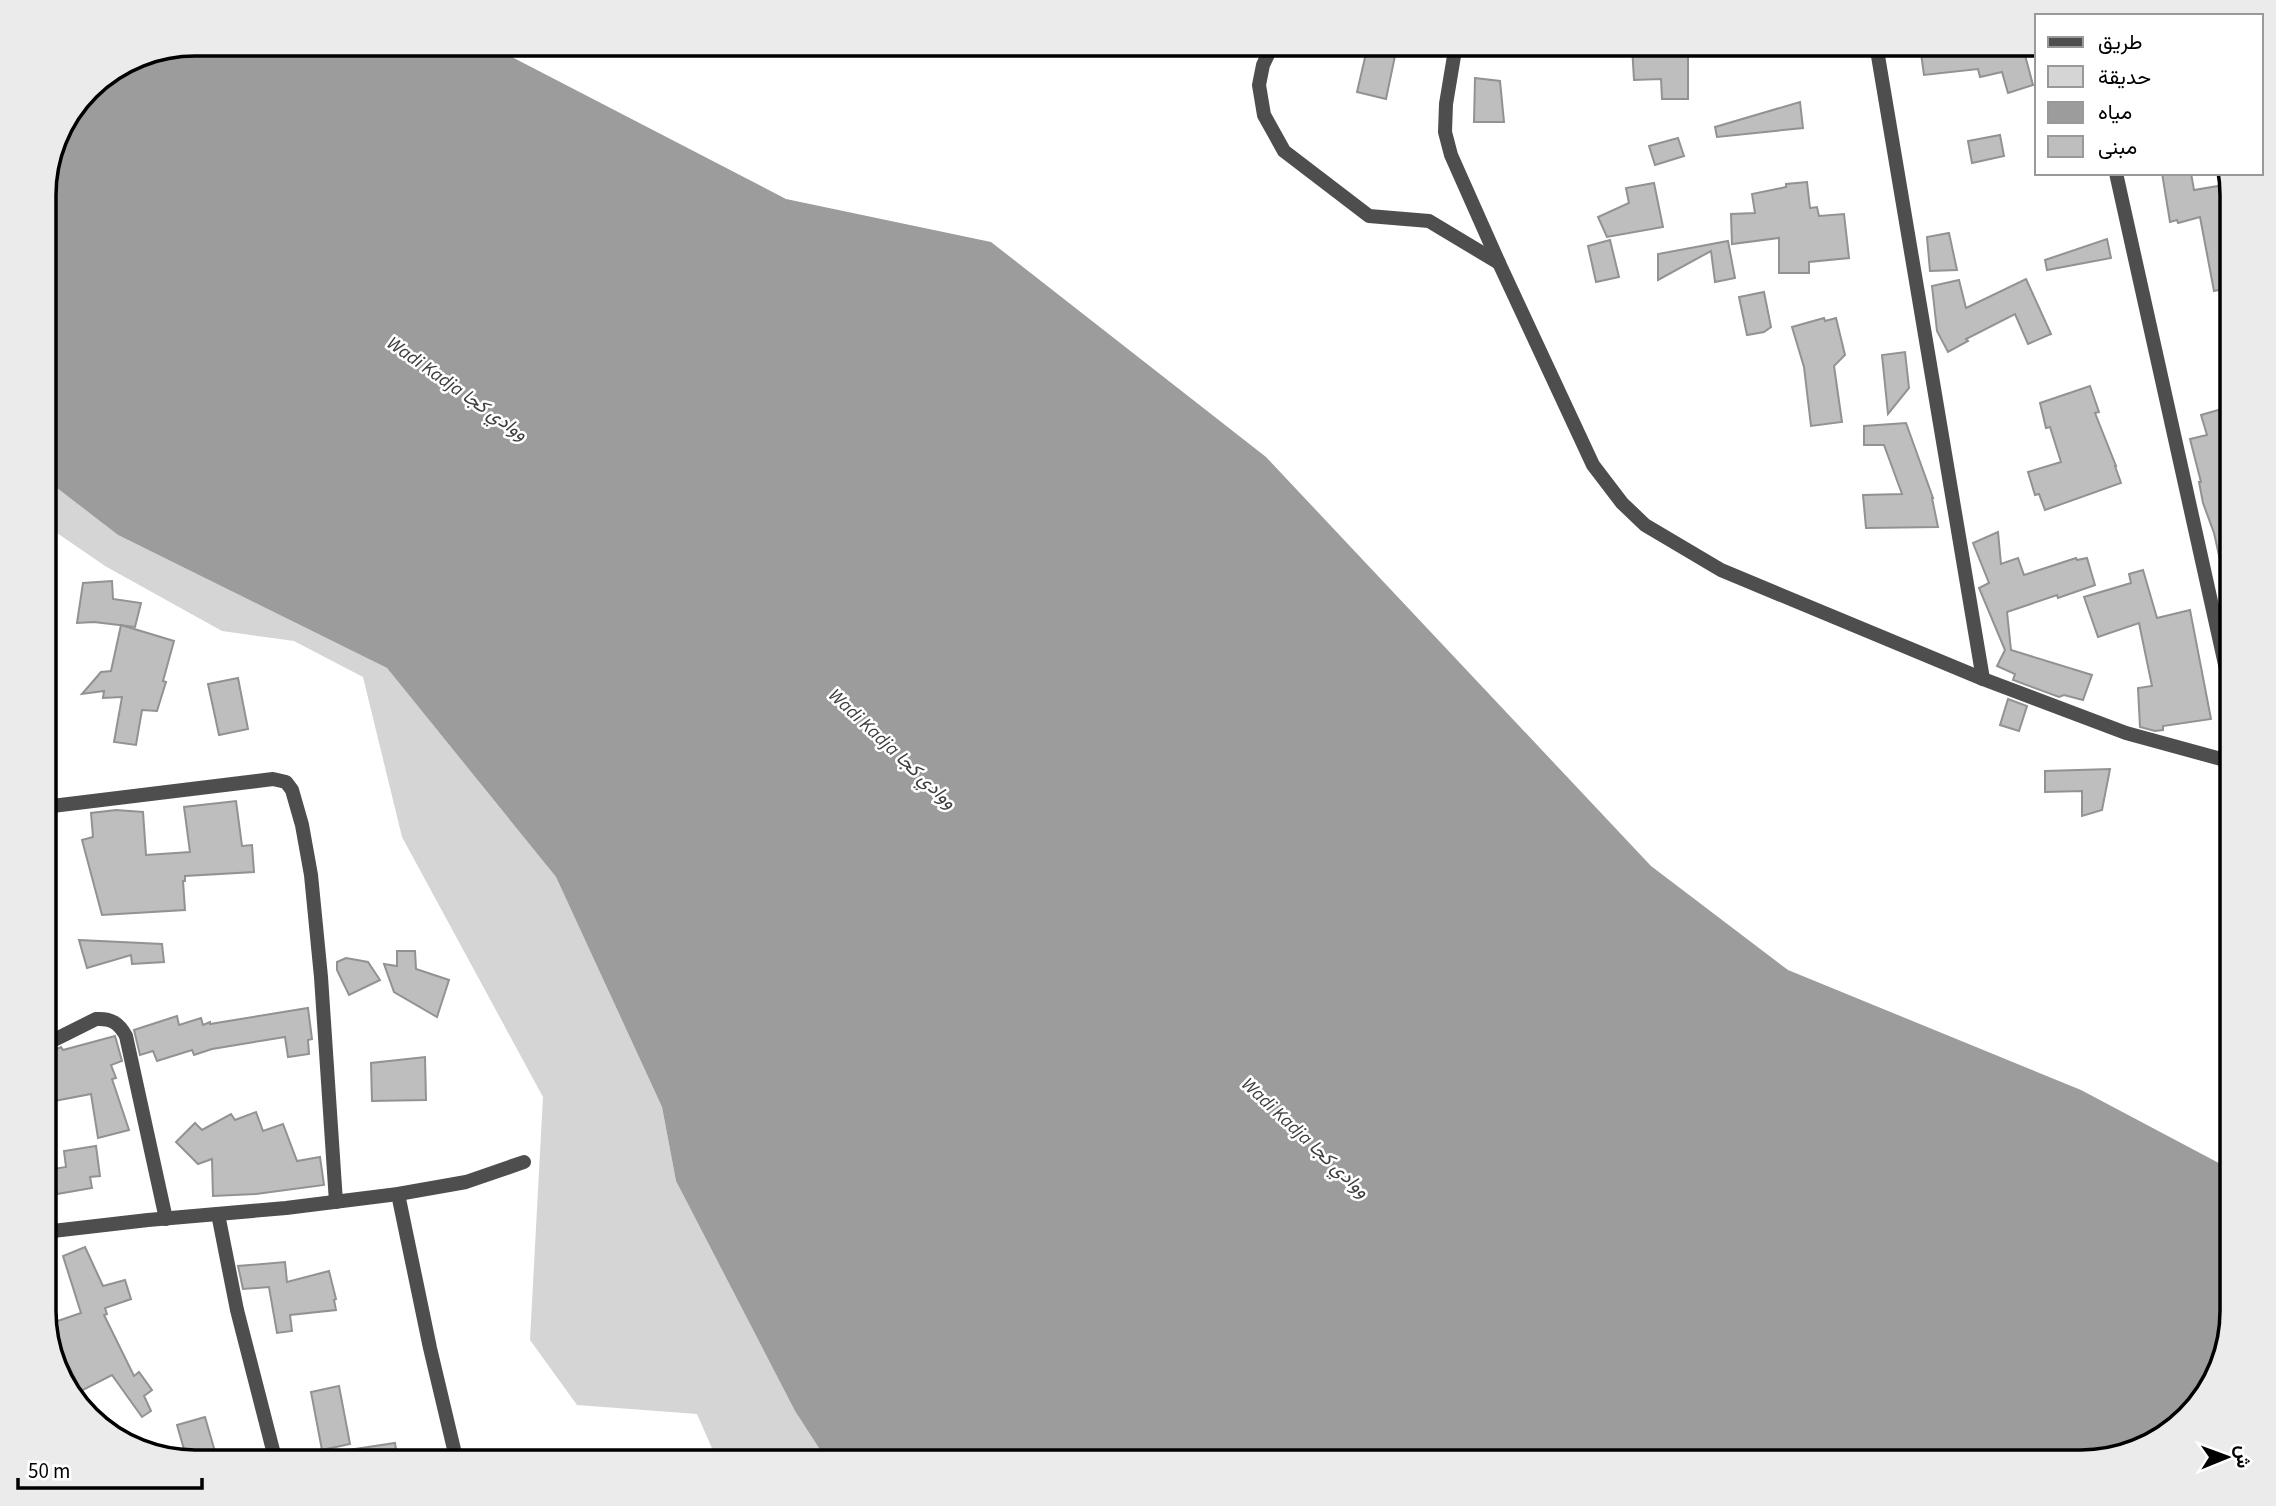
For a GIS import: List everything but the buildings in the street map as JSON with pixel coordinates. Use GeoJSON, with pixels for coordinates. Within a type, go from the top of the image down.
{"type":"FeatureCollection","features":[{"type":"Feature","properties":{"kind":"street"},"geometry":{"type":"LineString","coordinates":[[1267,56],[1259,85],[1264,115],[1284,151],[1369,216],[1429,221],[1499,263]]}},
{"type":"Feature","properties":{"kind":"street"},"geometry":{"type":"LineString","coordinates":[[1454,56],[1446,104],[1445,132],[1451,155],[1593,465],[1622,503],[1646,525],[1721,570],[1983,679],[2126,733],[2220,759]]}},
{"type":"Feature","properties":{"kind":"street"},"geometry":{"type":"LineString","coordinates":[[1878,56],[1983,679]]}},
{"type":"Feature","properties":{"kind":"street"},"geometry":{"type":"LineString","coordinates":[[2116,175],[2220,642]]}},
{"type":"Feature","properties":{"kind":"street"},"geometry":{"type":"LineString","coordinates":[[56,806],[273,779],[286,782],[292,790],[302,825],[317,929],[336,1202]]}},
{"type":"Feature","properties":{"kind":"street"},"geometry":{"type":"LineString","coordinates":[[56,1039],[96,1018],[105,1018],[121,1026],[166,1219]]}},
{"type":"Feature","properties":{"kind":"street"},"geometry":{"type":"LineString","coordinates":[[56,1231],[398,1194],[466,1182],[524,1163]]}},
{"type":"Feature","properties":{"kind":"street"},"geometry":{"type":"LineString","coordinates":[[398,1194],[454,1450]]}},
{"type":"Feature","properties":{"kind":"street"},"geometry":{"type":"LineString","coordinates":[[218,1214],[237,1310],[273,1450]]}},
{"type":"Feature","properties":{"kind":"green space"},"geometry":{"type":"Polygon","coordinates":[[[56,487],[118,535],[387,668],[556,877],[662,1107],[676,1181],[795,1411],[820,1450],[713,1450],[697,1414],[577,1405],[530,1340],[543,1097],[402,837],[363,677],[294,641],[222,631],[105,566],[56,532],[56,487]]]}},
{"type":"Feature","properties":{"kind":"water","name":"Wadi Kadja ووادي كجا"},"geometry":{"type":"Polygon","coordinates":[[[186,56],[510,56],[786,199],[991,242],[1266,457],[1651,866],[1788,970],[2081,1090],[2220,1164],[2220,1311],[2213,1355],[2197,1388],[2165,1421],[2134,1439],[2099,1449],[820,1450],[795,1411],[676,1181],[662,1107],[556,877],[387,668],[118,535],[56,487],[56,186],[61,159],[70,134],[91,103],[126,75],[151,63],[186,56]]]}}]}
